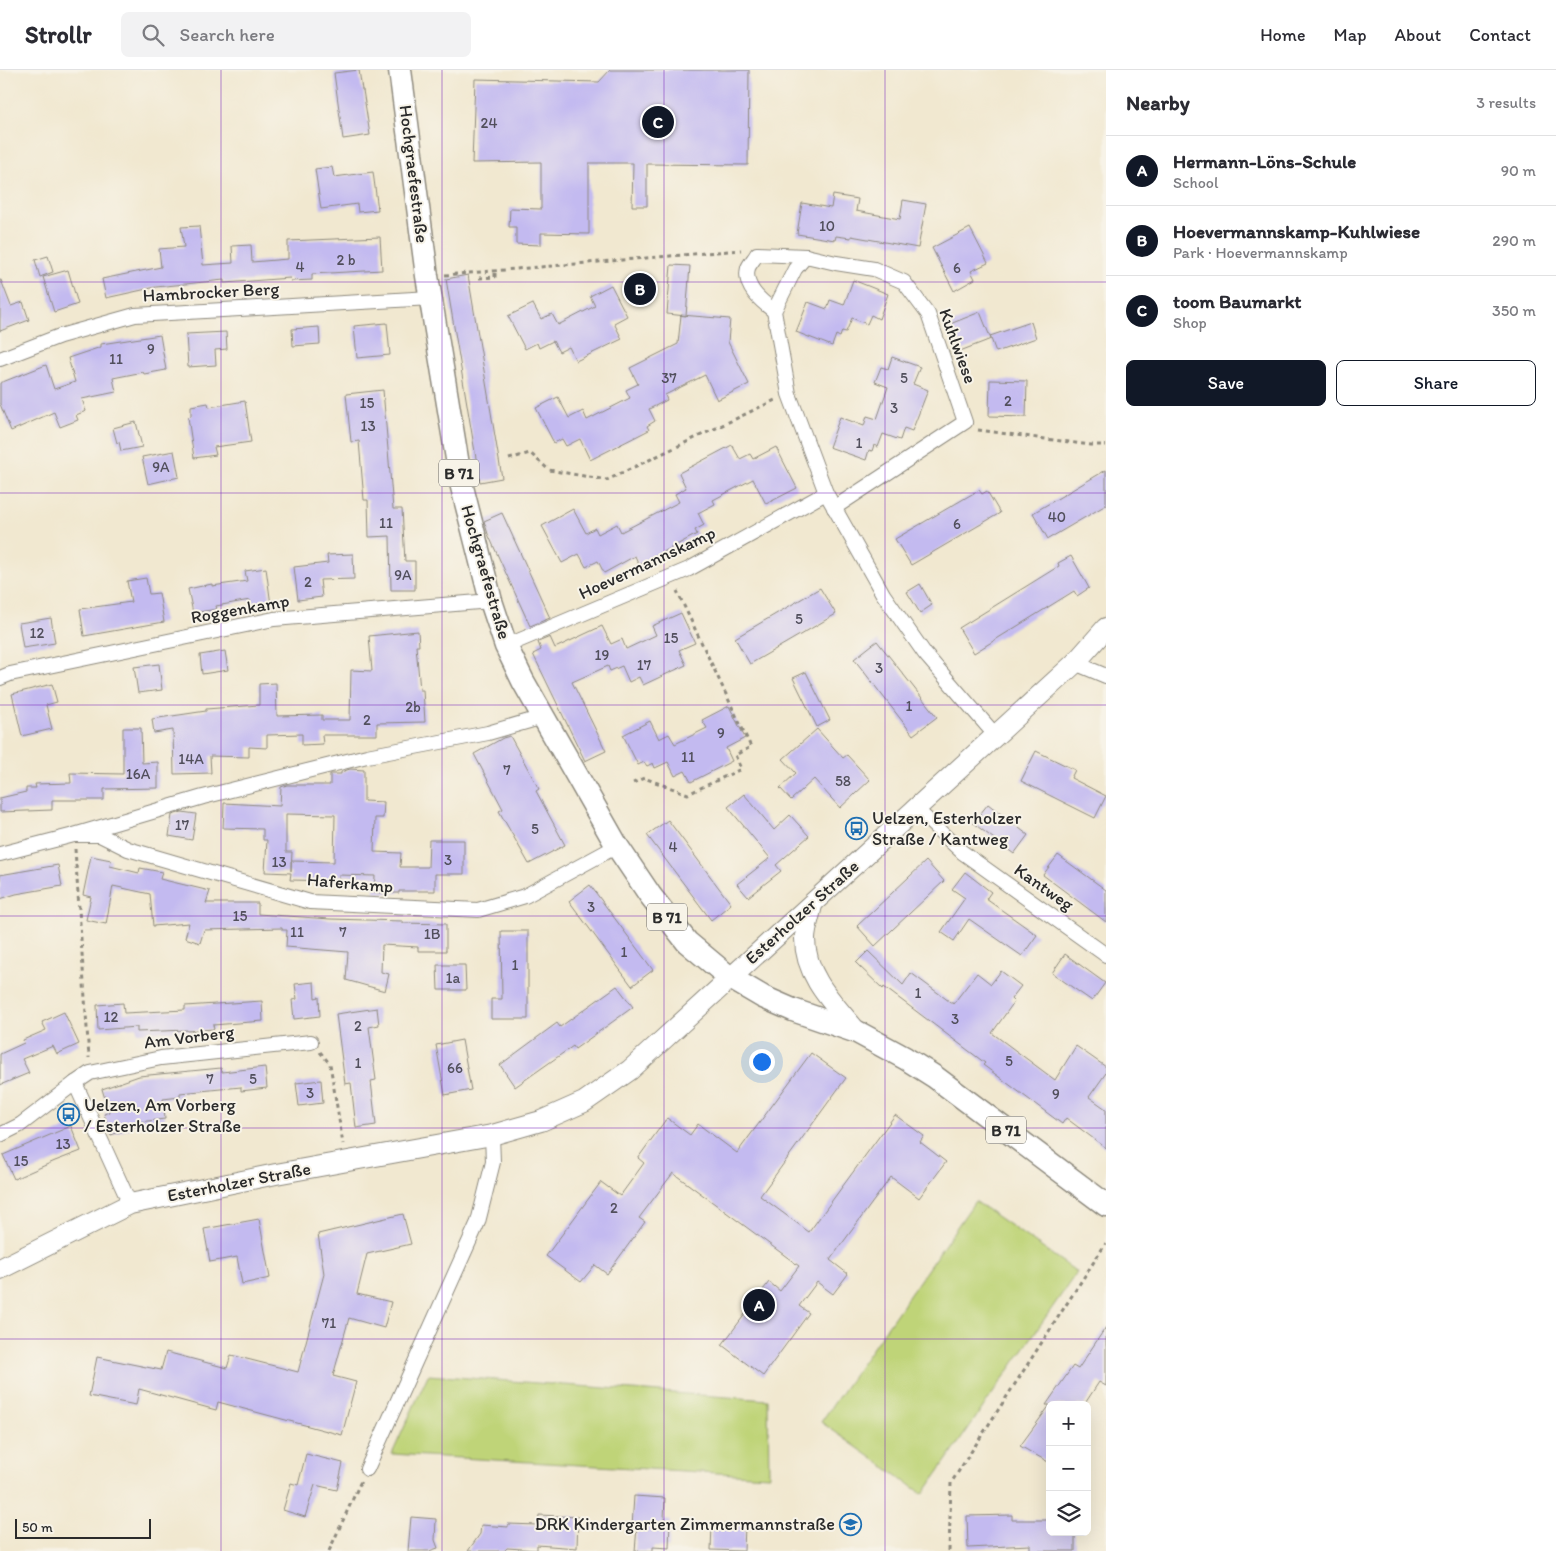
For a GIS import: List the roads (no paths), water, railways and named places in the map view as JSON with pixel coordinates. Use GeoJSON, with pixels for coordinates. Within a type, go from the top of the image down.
{"type":"FeatureCollection","features":[{"type":"Feature","properties":{"kind":"main road","name":"Hochgraefestraße"},"geometry":{"type":"LineString","coordinates":[[400,70],[427,276],[461,483],[491,601],[506,646],[522,681],[617,846],[650,896],[687,942],[729,978]]}},
{"type":"Feature","properties":{"kind":"main road","name":"Esterholzer Straße"},"geometry":{"type":"LineString","coordinates":[[0,1269],[130,1204],[492,1135],[541,1121],[584,1102],[630,1070],[729,978],[812,905],[1075,663],[1106,628]]}},
{"type":"Feature","properties":{"kind":"main road","name":"B 71"},"geometry":{"type":"LineString","coordinates":[[812,905],[805,939],[810,967],[818,982],[857,1032]]}},
{"type":"Feature","properties":{"kind":"main road","name":"B 71"},"geometry":{"type":"LineString","coordinates":[[729,978],[763,997],[793,1010],[857,1032],[905,1058],[935,1077],[1106,1205]]}},
{"type":"Feature","properties":{"kind":"street","name":"Kuhlwiese"},"geometry":{"type":"LineString","coordinates":[[774,311],[758,299],[748,282],[748,268],[757,254],[806,256],[874,269],[904,282],[928,314],[965,422],[834,508]]}},
{"type":"Feature","properties":{"kind":"street"},"geometry":{"type":"LineString","coordinates":[[806,256],[795,269],[774,311],[789,394],[826,493],[883,594],[925,654],[996,736]]}},
{"type":"Feature","properties":{"kind":"street","name":"Hambrocker Berg"},"geometry":{"type":"LineString","coordinates":[[0,359],[60,336],[135,315],[431,298]]}},
{"type":"Feature","properties":{"kind":"street","name":"Hoevermannskamp"},"geometry":{"type":"LineString","coordinates":[[506,646],[689,568],[826,493]]}},
{"type":"Feature","properties":{"kind":"street","name":"Roggenkamp"},"geometry":{"type":"LineString","coordinates":[[0,678],[10,674],[274,619],[491,601]]}},
{"type":"Feature","properties":{"kind":"street"},"geometry":{"type":"LineString","coordinates":[[1075,663],[1106,676]]}},
{"type":"Feature","properties":{"kind":"street","name":"Haferkamp"},"geometry":{"type":"LineString","coordinates":[[0,854],[74,835],[212,795],[368,756],[488,733],[543,717]]}},
{"type":"Feature","properties":{"kind":"street","name":"Kantweg"},"geometry":{"type":"LineString","coordinates":[[916,809],[962,852],[1106,954]]}},
{"type":"Feature","properties":{"kind":"street","name":"Haferkamp"},"geometry":{"type":"LineString","coordinates":[[74,835],[100,835],[128,849],[310,902],[478,910],[524,896],[617,846]]}},
{"type":"Feature","properties":{"kind":"street","name":"Am Vorberg"},"geometry":{"type":"LineString","coordinates":[[0,1135],[20,1125],[90,1073],[162,1058],[312,1042]]}},
{"type":"Feature","properties":{"kind":"street"},"geometry":{"type":"LineString","coordinates":[[75,1083],[130,1204]]}},
{"type":"Feature","properties":{"kind":"street"},"geometry":{"type":"LineString","coordinates":[[367,1469],[478,1222],[493,1162],[492,1135]]}},
{"type":"Feature","properties":{"kind":"place","name":"toom Baumarkt"},"geometry":{"type":"Point","coordinates":[658,122]}},
{"type":"Feature","properties":{"kind":"place","name":"Hoevermannskamp-Kuhlwiese"},"geometry":{"type":"Point","coordinates":[640,289]}},
{"type":"Feature","properties":{"kind":"place","name":"Uelzen, Esterholzer Straße / Kantweg"},"geometry":{"type":"Point","coordinates":[856,828]}},
{"type":"Feature","properties":{"kind":"place","name":"Uelzen, Am Vorberg / Esterholzer Straße"},"geometry":{"type":"Point","coordinates":[68,1115]}},
{"type":"Feature","properties":{"kind":"place","name":"Hermann-Löns-Schule"},"geometry":{"type":"Point","coordinates":[759,1305]}},
{"type":"Feature","properties":{"kind":"place","name":"DRK Kindergarten Zimmermannstraße"},"geometry":{"type":"Point","coordinates":[851,1524]}}]}
